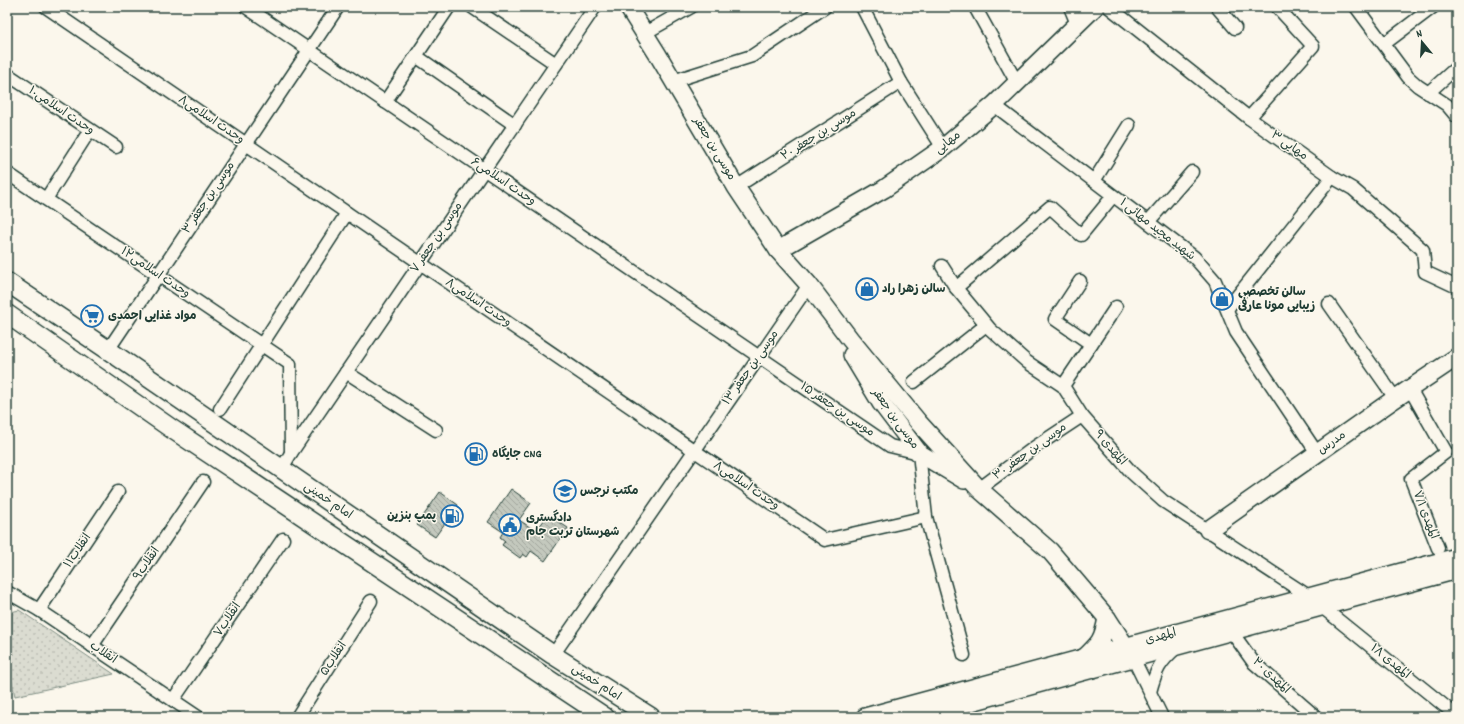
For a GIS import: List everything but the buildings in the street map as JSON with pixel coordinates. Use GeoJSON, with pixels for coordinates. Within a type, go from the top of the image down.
{"type":"FeatureCollection","features":[{"type":"Feature","properties":{"kind":"main road","name":"امام خمینی"},"geometry":{"type":"LineString","coordinates":[[7,282],[553,654],[651,717]]}},
{"type":"Feature","properties":{"kind":"main road","name":"امام خمینی"},"geometry":{"type":"LineString","coordinates":[[7,314],[172,429],[603,716]]}},
{"type":"Feature","properties":{"kind":"main road"},"geometry":{"type":"LineString","coordinates":[[172,429],[179,426],[185,420],[188,412],[187,404]]}},
{"type":"Feature","properties":{"kind":"main road"},"geometry":{"type":"LineString","coordinates":[[210,454],[208,446],[211,438],[217,432],[225,431]]}},
{"type":"Feature","properties":{"kind":"main road"},"geometry":{"type":"LineString","coordinates":[[603,716],[610,716],[616,712],[619,706],[615,695]]}},
{"type":"Feature","properties":{"kind":"street","name":"وحدت اسلامی۸"},"geometry":{"type":"LineString","coordinates":[[46,7],[825,540],[926,517]]}},
{"type":"Feature","properties":{"kind":"street","name":"وحدت اسلامی۶"},"geometry":{"type":"LineString","coordinates":[[246,7],[759,357]]}},
{"type":"Feature","properties":{"kind":"street","name":"موسی بن جعفر ۳"},"geometry":{"type":"LineString","coordinates":[[108,350],[338,7]]}},
{"type":"Feature","properties":{"kind":"street"},"geometry":{"type":"LineString","coordinates":[[385,102],[449,7]]}},
{"type":"Feature","properties":{"kind":"street"},"geometry":{"type":"LineString","coordinates":[[472,7],[556,64]]}},
{"type":"Feature","properties":{"kind":"street","name":"موسی بن جعفر ۷"},"geometry":{"type":"LineString","coordinates":[[281,470],[291,453],[595,7]]}},
{"type":"Feature","properties":{"kind":"street","name":"موسی بن جعفر"},"geometry":{"type":"LineString","coordinates":[[628,7],[645,33],[736,187],[778,250],[809,285],[896,396],[979,489],[1050,550],[1107,618],[1129,652]]}},
{"type":"Feature","properties":{"kind":"street"},"geometry":{"type":"LineString","coordinates":[[645,33],[691,7]]}},
{"type":"Feature","properties":{"kind":"street"},"geometry":{"type":"LineString","coordinates":[[673,81],[752,56],[825,7]]}},
{"type":"Feature","properties":{"kind":"street"},"geometry":{"type":"LineString","coordinates":[[862,7],[901,82],[944,148]]}},
{"type":"Feature","properties":{"kind":"street"},"geometry":{"type":"LineString","coordinates":[[975,7],[1017,83]]}},
{"type":"Feature","properties":{"kind":"street"},"geometry":{"type":"LineString","coordinates":[[1070,7],[1077,24]]}},
{"type":"Feature","properties":{"kind":"street","name":"مهایی"},"geometry":{"type":"LineString","coordinates":[[778,250],[884,189],[944,148],[994,105],[1095,7]]}},
{"type":"Feature","properties":{"kind":"street","name":"مهایی ۳"},"geometry":{"type":"LineString","coordinates":[[1109,7],[1250,118],[1332,176],[1353,189],[1423,250],[1425,272],[1457,287]]}},
{"type":"Feature","properties":{"kind":"street"},"geometry":{"type":"LineString","coordinates":[[1217,7],[1235,28]]}},
{"type":"Feature","properties":{"kind":"street"},"geometry":{"type":"LineString","coordinates":[[1356,7],[1408,77],[1418,86],[1447,105],[1457,117]]}},
{"type":"Feature","properties":{"kind":"street"},"geometry":{"type":"LineString","coordinates":[[1384,44],[1433,7]]}},
{"type":"Feature","properties":{"kind":"street"},"geometry":{"type":"LineString","coordinates":[[1250,118],[1313,46],[1282,8]]}},
{"type":"Feature","properties":{"kind":"street"},"geometry":{"type":"LineString","coordinates":[[416,56],[515,125]]}},
{"type":"Feature","properties":{"kind":"street"},"geometry":{"type":"LineString","coordinates":[[1428,93],[1457,67]]}},
{"type":"Feature","properties":{"kind":"street","name":"وحدت اسلامی۱۰"},"geometry":{"type":"LineString","coordinates":[[7,74],[116,147]]}},
{"type":"Feature","properties":{"kind":"street","name":"موسی بن جعفر ۲۰"},"geometry":{"type":"LineString","coordinates":[[736,187],[901,82]]}},
{"type":"Feature","properties":{"kind":"street","name":"شهید مجید مهائی ۱"},"geometry":{"type":"LineString","coordinates":[[994,105],[1194,257],[1215,281],[1236,332],[1317,453]]}},
{"type":"Feature","properties":{"kind":"street"},"geometry":{"type":"LineString","coordinates":[[1094,181],[1129,125]]}},
{"type":"Feature","properties":{"kind":"street"},"geometry":{"type":"LineString","coordinates":[[46,199],[90,130]]}},
{"type":"Feature","properties":{"kind":"street"},"geometry":{"type":"LineString","coordinates":[[1148,222],[1192,172]]}},
{"type":"Feature","properties":{"kind":"street","name":"وحدت اسلامی۱۲"},"geometry":{"type":"LineString","coordinates":[[7,173],[290,364],[291,453]]}},
{"type":"Feature","properties":{"kind":"street"},"geometry":{"type":"LineString","coordinates":[[1227,309],[1332,176]]}},
{"type":"Feature","properties":{"kind":"street"},"geometry":{"type":"LineString","coordinates":[[956,288],[1050,207],[1081,235],[1113,196]]}},
{"type":"Feature","properties":{"kind":"street"},"geometry":{"type":"LineString","coordinates":[[220,409],[347,213]]}},
{"type":"Feature","properties":{"kind":"street","name":"المهدی ۹"},"geometry":{"type":"LineString","coordinates":[[942,266],[956,288],[986,324],[1027,362],[1063,386],[1082,416],[1132,473],[1163,501],[1316,602]]}},
{"type":"Feature","properties":{"kind":"street"},"geometry":{"type":"LineString","coordinates":[[1080,281],[1055,318],[1091,344]]}},
{"type":"Feature","properties":{"kind":"street","name":"موسی بن جعفر"},"geometry":{"type":"LineString","coordinates":[[809,285],[881,403],[919,453],[979,489]]}},
{"type":"Feature","properties":{"kind":"street","name":"موسی بن جعفر ۱۳"},"geometry":{"type":"LineString","coordinates":[[553,654],[809,285]]}},
{"type":"Feature","properties":{"kind":"street"},"geometry":{"type":"LineString","coordinates":[[1329,304],[1395,398]]}},
{"type":"Feature","properties":{"kind":"street"},"geometry":{"type":"LineString","coordinates":[[1063,386],[1116,307]]}},
{"type":"Feature","properties":{"kind":"street"},"geometry":{"type":"LineString","coordinates":[[914,382],[986,324]]}},
{"type":"Feature","properties":{"kind":"street","name":"موسی بن جعفر ۱۵"},"geometry":{"type":"LineString","coordinates":[[759,357],[890,446],[919,453]]}},
{"type":"Feature","properties":{"kind":"street","name":"مدرس"},"geometry":{"type":"LineString","coordinates":[[1208,530],[1395,398],[1457,357]]}},
{"type":"Feature","properties":{"kind":"street"},"geometry":{"type":"LineString","coordinates":[[346,372],[436,430]]}},
{"type":"Feature","properties":{"kind":"street","name":"المهدی ۷/۱"},"geometry":{"type":"LineString","coordinates":[[1410,389],[1446,452],[1411,479],[1438,548]]}},
{"type":"Feature","properties":{"kind":"street","name":"موسی بن جعفر ۳۰"},"geometry":{"type":"LineString","coordinates":[[979,489],[1035,447],[1082,416]]}},
{"type":"Feature","properties":{"kind":"street"},"geometry":{"type":"LineString","coordinates":[[919,453],[926,517],[964,656]]}},
{"type":"Feature","properties":{"kind":"street","name":"انقلاب۹"},"geometry":{"type":"LineString","coordinates":[[92,646],[203,482]]}},
{"type":"Feature","properties":{"kind":"street","name":"انقلاب۱۱"},"geometry":{"type":"LineString","coordinates":[[38,610],[118,492]]}},
{"type":"Feature","properties":{"kind":"street","name":"انقلاب۷"},"geometry":{"type":"LineString","coordinates":[[173,700],[283,539]]}},
{"type":"Feature","properties":{"kind":"street","name":"المهدی"},"geometry":{"type":"LineString","coordinates":[[865,717],[1084,658],[1178,646],[1231,631],[1457,557]]}},
{"type":"Feature","properties":{"kind":"street","name":"المهدی"},"geometry":{"type":"LineString","coordinates":[[916,717],[1129,652],[1316,602],[1457,570]]}},
{"type":"Feature","properties":{"kind":"street","name":"انقلاب"},"geometry":{"type":"LineString","coordinates":[[7,592],[38,610],[198,717]]}},
{"type":"Feature","properties":{"kind":"street","name":"انقلاب۵"},"geometry":{"type":"LineString","coordinates":[[297,717],[371,601]]}},
{"type":"Feature","properties":{"kind":"street","name":"المهدی ۱۸"},"geometry":{"type":"LineString","coordinates":[[1316,602],[1454,714]]}},
{"type":"Feature","properties":{"kind":"street"},"geometry":{"type":"LineString","coordinates":[[1084,658],[1097,646],[1104,636],[1107,618]]}},
{"type":"Feature","properties":{"kind":"street","name":"المهدی ۲۰"},"geometry":{"type":"LineString","coordinates":[[1231,631],[1254,663],[1316,717]]}},
{"type":"Feature","properties":{"kind":"street"},"geometry":{"type":"LineString","coordinates":[[1150,692],[1154,674],[1162,660],[1178,646]]}},
{"type":"Feature","properties":{"kind":"street"},"geometry":{"type":"LineString","coordinates":[[1129,652],[1162,717]]}},
{"type":"Feature","properties":{"kind":"shaded area"},"geometry":{"type":"Polygon","coordinates":[[[19,610],[114,674],[15,696],[7,660],[7,613],[19,610]]]}},
{"type":"Feature","properties":{"kind":"place","name":"سالن زهرا راد"},"geometry":{"type":"Point","coordinates":[867,289]}},
{"type":"Feature","properties":{"kind":"place","name":"سالن تخصصی زیبایی مونا عارفی"},"geometry":{"type":"Point","coordinates":[1222,299]}},
{"type":"Feature","properties":{"kind":"place","name":"مواد غذایی احمدی"},"geometry":{"type":"Point","coordinates":[92,316]}},
{"type":"Feature","properties":{"kind":"place","name":"جایگاه CNG"},"geometry":{"type":"Point","coordinates":[476,454]}},
{"type":"Feature","properties":{"kind":"place","name":"مكتب نرجس"},"geometry":{"type":"Point","coordinates":[565,491]}},
{"type":"Feature","properties":{"kind":"place","name":"پمپ بنزین"},"geometry":{"type":"Point","coordinates":[452,516]}},
{"type":"Feature","properties":{"kind":"place","name":"دادگستری شهرستان تربت جام"},"geometry":{"type":"Point","coordinates":[510,525]}}]}
